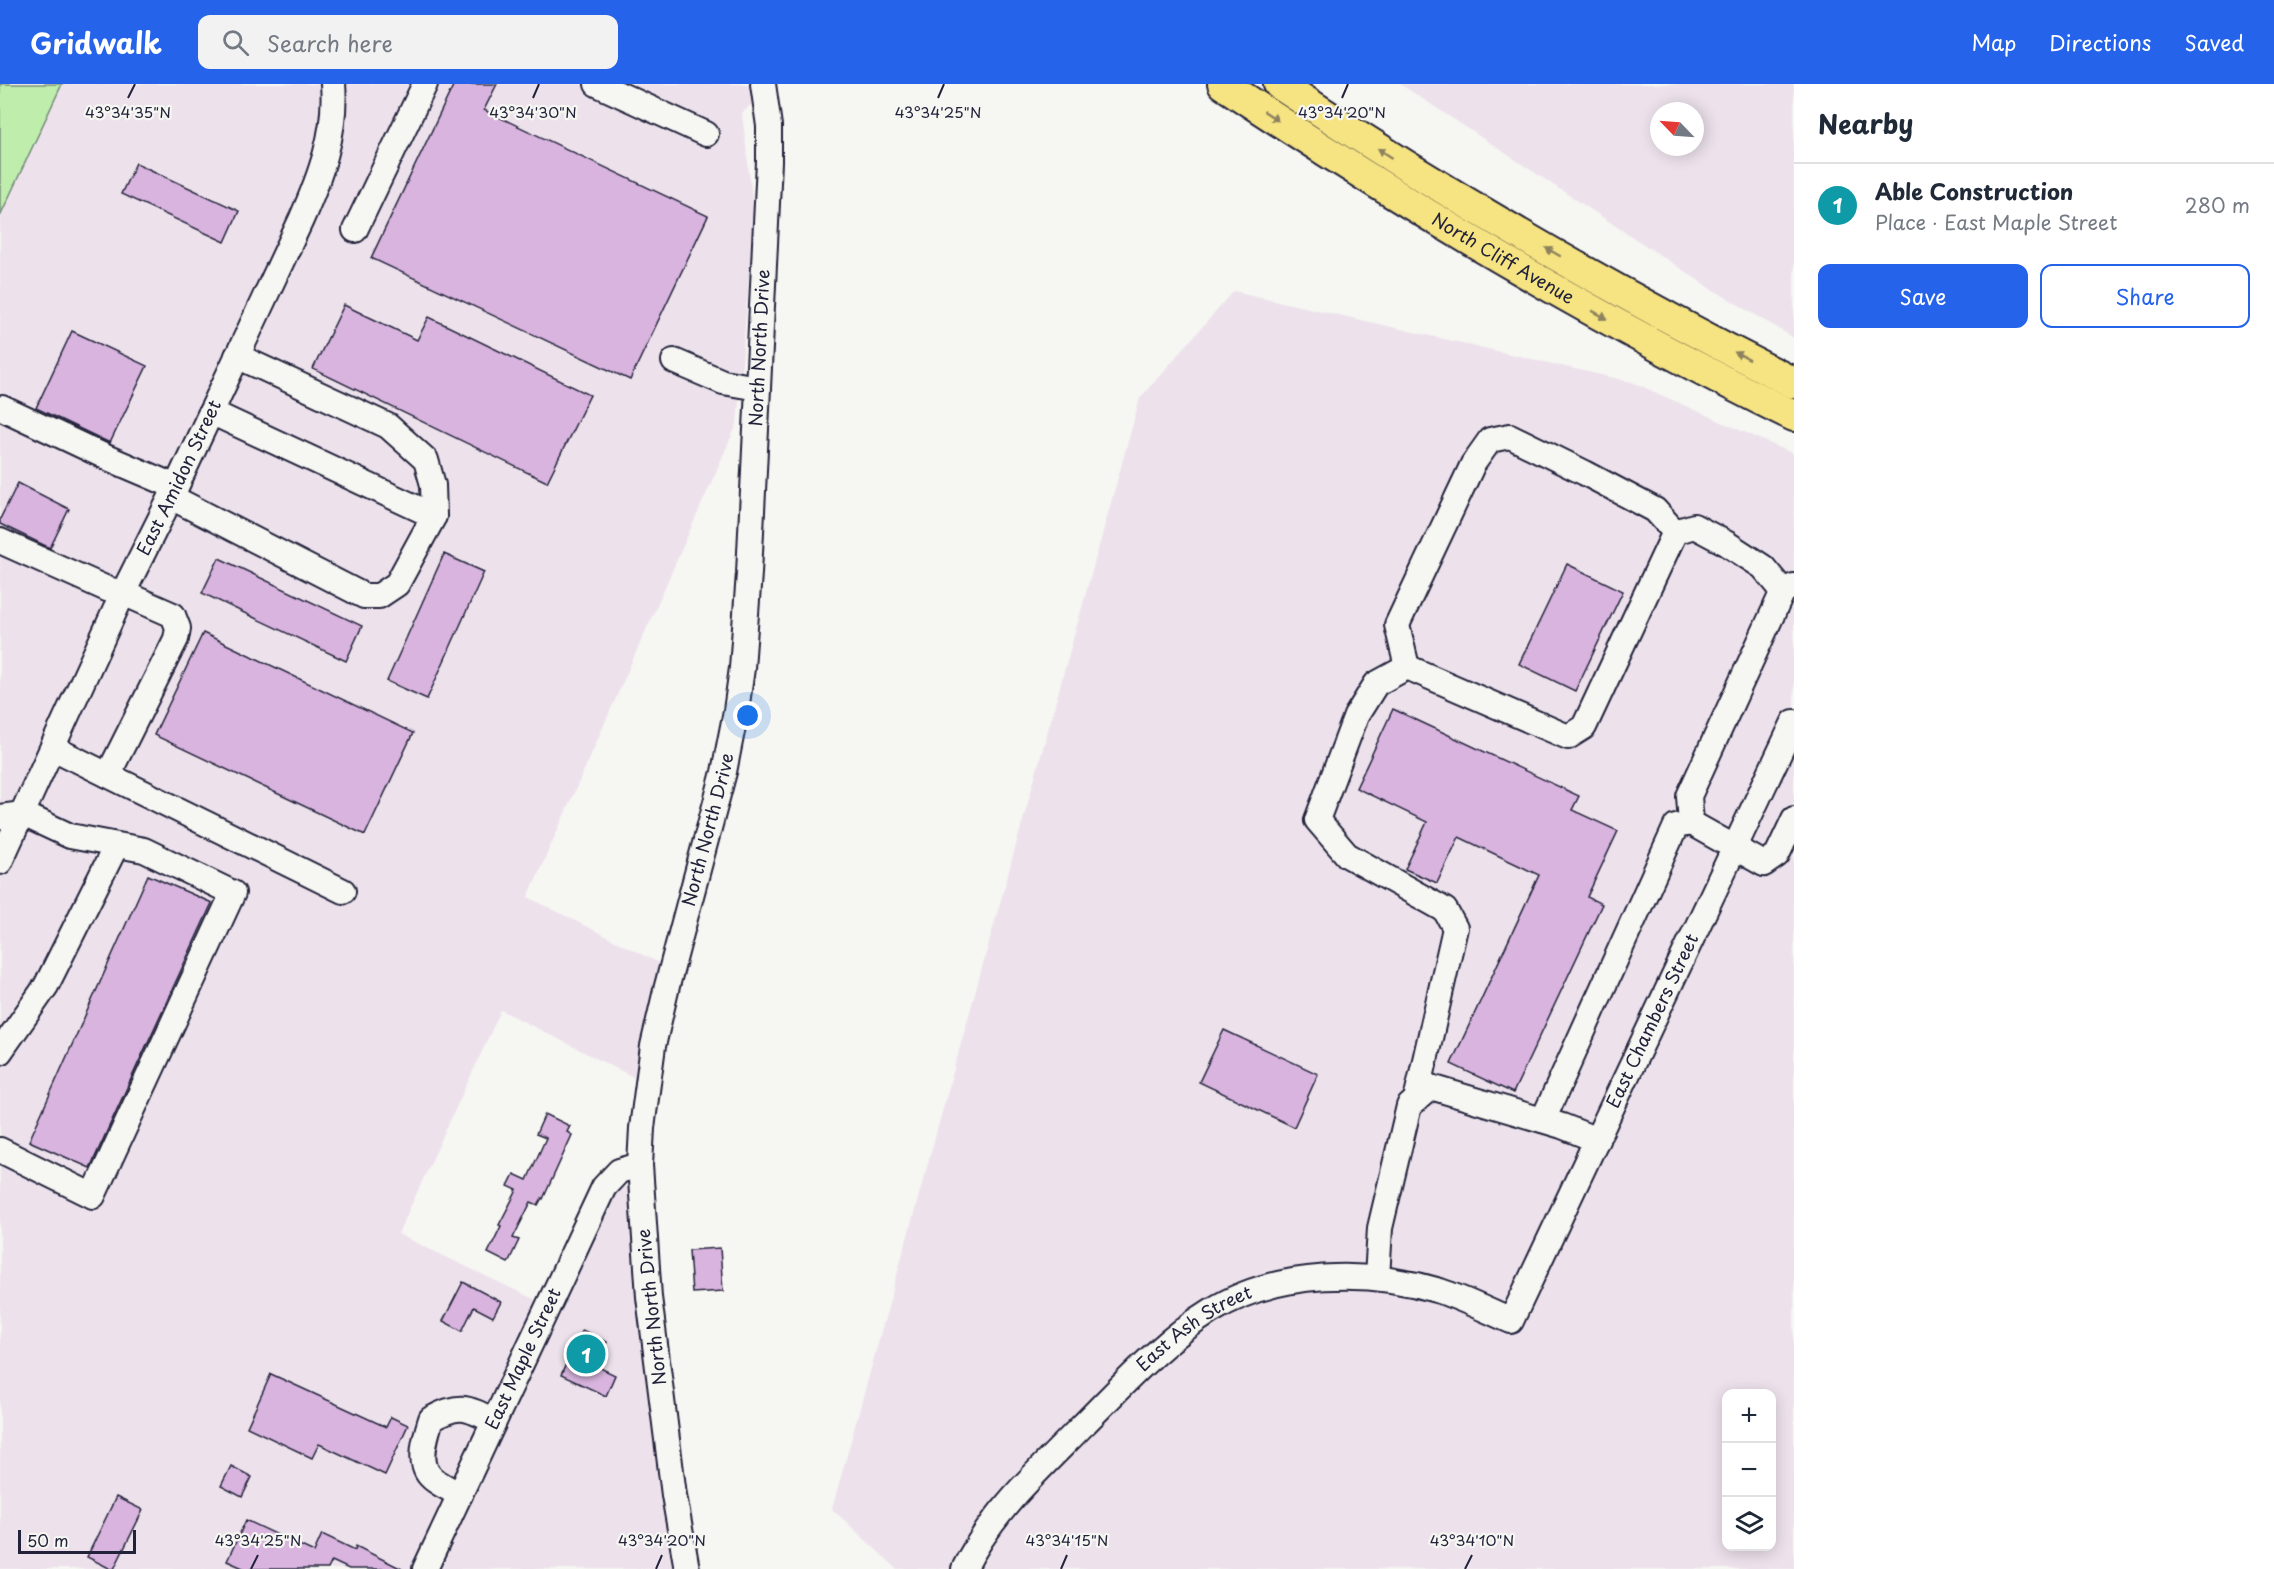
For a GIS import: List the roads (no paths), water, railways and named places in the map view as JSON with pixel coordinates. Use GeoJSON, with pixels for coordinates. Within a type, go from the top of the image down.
{"type":"FeatureCollection","features":[{"type":"Feature","properties":{"kind":"main road","name":"North Cliff Avenue"},"geometry":{"type":"LineString","coordinates":[[1222,84],[1383,189],[1499,258],[1634,334],[1794,416]]}},
{"type":"Feature","properties":{"kind":"main road","name":"North Cliff Avenue"},"geometry":{"type":"LineString","coordinates":[[1279,84],[1449,193],[1653,308],[1794,383]]}},
{"type":"Feature","properties":{"kind":"street","name":"East Amidon Street"},"geometry":{"type":"LineString","coordinates":[[0,862],[11,815],[53,748],[123,593],[301,220],[318,177],[329,138],[333,115],[333,84]]}},
{"type":"Feature","properties":{"kind":"street"},"geometry":{"type":"LineString","coordinates":[[355,230],[425,84]]}},
{"type":"Feature","properties":{"kind":"street"},"geometry":{"type":"LineString","coordinates":[[597,84],[706,134]]}},
{"type":"Feature","properties":{"kind":"street","name":"North North Drive"},"geometry":{"type":"LineString","coordinates":[[687,1569],[674,1495],[651,1309],[640,1165],[643,1118],[653,1046],[724,772],[742,668],[749,573],[769,162],[769,126],[763,84]]}},
{"type":"Feature","properties":{"kind":"street"},"geometry":{"type":"LineString","coordinates":[[2,408],[108,458],[364,596],[379,596],[398,584],[434,516],[433,485],[426,460],[388,426],[237,356]]}},
{"type":"Feature","properties":{"kind":"street"},"geometry":{"type":"LineString","coordinates":[[674,362],[723,382],[758,388]]}},
{"type":"Feature","properties":{"kind":"street"},"geometry":{"type":"LineString","coordinates":[[211,412],[434,516]]}},
{"type":"Feature","properties":{"kind":"street"},"geometry":{"type":"LineString","coordinates":[[1407,667],[1397,625],[1473,464],[1490,440],[1510,436],[1585,473],[1655,510],[1675,532]]}},
{"type":"Feature","properties":{"kind":"street"},"geometry":{"type":"LineString","coordinates":[[1407,667],[1568,737],[1584,727],[1675,532],[1694,526],[1726,543],[1763,567],[1788,589],[1689,796],[1691,823]]}},
{"type":"Feature","properties":{"kind":"street"},"geometry":{"type":"LineString","coordinates":[[0,541],[106,589],[123,593],[173,615],[178,628],[176,639],[108,775]]}},
{"type":"Feature","properties":{"kind":"street"},"geometry":{"type":"LineString","coordinates":[[1407,667],[1376,684],[1356,716],[1317,820],[1347,855],[1445,910],[1455,928],[1416,1100]]}},
{"type":"Feature","properties":{"kind":"street","name":"East Chambers Street"},"geometry":{"type":"LineString","coordinates":[[1511,1321],[1794,722]]}},
{"type":"Feature","properties":{"kind":"street"},"geometry":{"type":"LineString","coordinates":[[53,748],[343,891]]}},
{"type":"Feature","properties":{"kind":"street"},"geometry":{"type":"LineString","coordinates":[[0,1150],[93,1196],[233,893],[144,850],[70,836],[11,815]]}},
{"type":"Feature","properties":{"kind":"street"},"geometry":{"type":"LineString","coordinates":[[1543,1120],[1676,826],[1691,823],[1764,864],[1777,855],[1794,819]]}},
{"type":"Feature","properties":{"kind":"street"},"geometry":{"type":"LineString","coordinates":[[0,1052],[46,986],[116,846]]}},
{"type":"Feature","properties":{"kind":"street"},"geometry":{"type":"LineString","coordinates":[[1377,1278],[1380,1228],[1409,1106],[1431,1088],[1543,1120],[1597,1140]]}},
{"type":"Feature","properties":{"kind":"street","name":"East Maple Street"},"geometry":{"type":"LineString","coordinates":[[424,1569],[604,1187],[619,1171],[640,1165]]}},
{"type":"Feature","properties":{"kind":"street","name":"East Ash Street"},"geometry":{"type":"LineString","coordinates":[[964,1569],[980,1540],[1012,1497],[1140,1368],[1210,1311],[1238,1296],[1270,1286],[1330,1278],[1377,1278],[1416,1284],[1443,1292],[1511,1321]]}},
{"type":"Feature","properties":{"kind":"street"},"geometry":{"type":"LineString","coordinates":[[459,1495],[430,1476],[424,1462],[424,1439],[431,1419],[450,1408],[471,1409],[494,1420]]}},
{"type":"Feature","properties":{"kind":"place","name":"Able Construction"},"geometry":{"type":"Point","coordinates":[586,1354]}}]}
